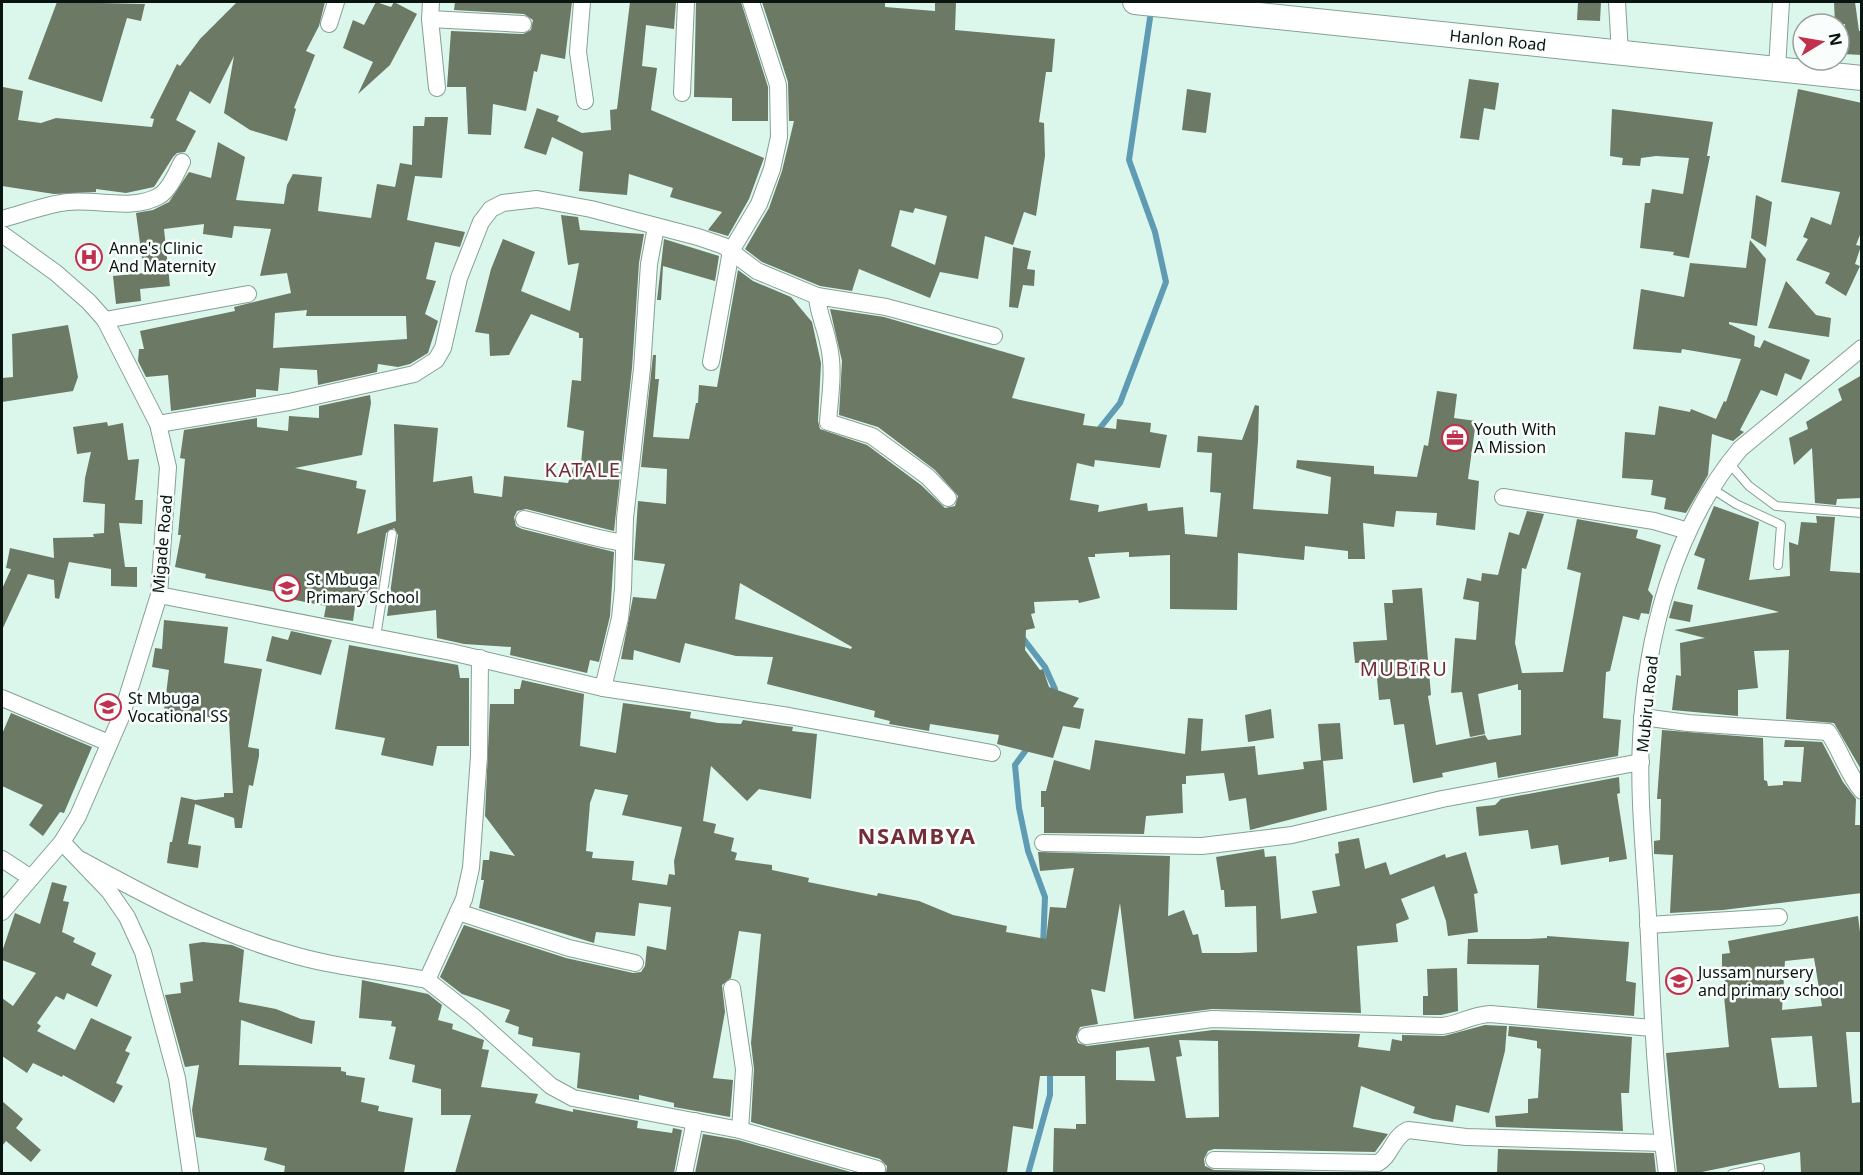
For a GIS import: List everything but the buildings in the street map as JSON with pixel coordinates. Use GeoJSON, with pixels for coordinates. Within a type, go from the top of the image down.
{"type":"FeatureCollection","features":[{"type":"Feature","properties":{"kind":"main road","name":"Hanlon Road"},"geometry":{"type":"LineString","coordinates":[[1135,2],[1862,78]]}},
{"type":"Feature","properties":{"kind":"street"},"geometry":{"type":"LineString","coordinates":[[329,24],[336,2]]}},
{"type":"Feature","properties":{"kind":"street"},"geometry":{"type":"LineString","coordinates":[[431,2],[430,19],[437,88]]}},
{"type":"Feature","properties":{"kind":"street"},"geometry":{"type":"LineString","coordinates":[[582,2],[578,52],[585,101]]}},
{"type":"Feature","properties":{"kind":"street"},"geometry":{"type":"LineString","coordinates":[[682,93],[686,2]]}},
{"type":"Feature","properties":{"kind":"street"},"geometry":{"type":"LineString","coordinates":[[711,362],[731,251],[759,204],[772,170],[780,120],[778,85],[751,2]]}},
{"type":"Feature","properties":{"kind":"street"},"geometry":{"type":"LineString","coordinates":[[1617,2],[1620,53]]}},
{"type":"Feature","properties":{"kind":"street"},"geometry":{"type":"LineString","coordinates":[[1777,68],[1781,2]]}},
{"type":"Feature","properties":{"kind":"street"},"geometry":{"type":"LineString","coordinates":[[430,19],[523,24]]}},
{"type":"Feature","properties":{"kind":"street"},"geometry":{"type":"LineString","coordinates":[[2,219],[65,202],[99,200],[124,204],[150,199],[166,190],[182,162]]}},
{"type":"Feature","properties":{"kind":"street"},"geometry":{"type":"LineString","coordinates":[[158,424],[289,402],[424,370],[436,360],[442,348],[459,278],[481,222],[491,209],[503,203],[537,199],[560,202],[698,237],[731,251],[757,271],[817,296],[886,308],[994,336]]}},
{"type":"Feature","properties":{"kind":"street"},"geometry":{"type":"LineString","coordinates":[[603,688],[620,618],[624,543],[642,369],[649,264],[656,227]]}},
{"type":"Feature","properties":{"kind":"street","name":"Migade Road"},"geometry":{"type":"LineString","coordinates":[[2,234],[56,273],[89,302],[105,320],[158,424],[168,467],[159,595],[121,717],[78,816],[62,842],[2,912]]}},
{"type":"Feature","properties":{"kind":"street"},"geometry":{"type":"LineString","coordinates":[[105,320],[248,294]]}},
{"type":"Feature","properties":{"kind":"street"},"geometry":{"type":"LineString","coordinates":[[817,296],[818,309],[829,343],[831,370],[828,423],[872,436],[928,477],[948,498]]}},
{"type":"Feature","properties":{"kind":"street","name":"Mubiru Road"},"geometry":{"type":"LineString","coordinates":[[1667,1173],[1652,1028],[1641,762],[1642,717],[1651,655],[1664,596],[1688,531],[1711,488],[1729,462],[1740,449],[1862,348]]}},
{"type":"Feature","properties":{"kind":"street"},"geometry":{"type":"LineString","coordinates":[[1503,497],[1654,521],[1688,531]]}},
{"type":"Feature","properties":{"kind":"street"},"geometry":{"type":"LineString","coordinates":[[524,519],[574,530],[586,538],[624,543]]}},
{"type":"Feature","properties":{"kind":"street"},"geometry":{"type":"LineString","coordinates":[[159,595],[480,658],[603,688],[789,716],[992,753]]}},
{"type":"Feature","properties":{"kind":"street"},"geometry":{"type":"LineString","coordinates":[[427,980],[464,899],[471,868],[480,725],[480,658]]}},
{"type":"Feature","properties":{"kind":"street"},"geometry":{"type":"LineString","coordinates":[[2,698],[109,743]]}},
{"type":"Feature","properties":{"kind":"street"},"geometry":{"type":"LineString","coordinates":[[1642,717],[1688,723],[1828,732],[1840,749],[1852,780],[1862,791]]}},
{"type":"Feature","properties":{"kind":"street"},"geometry":{"type":"LineString","coordinates":[[1043,843],[1202,846],[1292,835],[1442,800],[1641,762]]}},
{"type":"Feature","properties":{"kind":"street"},"geometry":{"type":"LineString","coordinates":[[62,842],[109,891],[127,917],[143,952],[177,1078],[190,1173]]}},
{"type":"Feature","properties":{"kind":"street"},"geometry":{"type":"LineString","coordinates":[[2,859],[31,878]]}},
{"type":"Feature","properties":{"kind":"street"},"geometry":{"type":"LineString","coordinates":[[81,860],[164,906],[287,953],[381,974],[427,980],[474,1017],[551,1086],[564,1094],[586,1102],[740,1130],[877,1169]]}},
{"type":"Feature","properties":{"kind":"street"},"geometry":{"type":"LineString","coordinates":[[458,912],[569,948],[635,963]]}},
{"type":"Feature","properties":{"kind":"street"},"geometry":{"type":"LineString","coordinates":[[1648,925],[1779,917]]}},
{"type":"Feature","properties":{"kind":"street"},"geometry":{"type":"LineString","coordinates":[[732,988],[744,1069],[740,1130]]}},
{"type":"Feature","properties":{"kind":"street"},"geometry":{"type":"LineString","coordinates":[[1086,1036],[1212,1018],[1442,1026],[1461,1023],[1473,1014],[1652,1028]]}},
{"type":"Feature","properties":{"kind":"street"},"geometry":{"type":"LineString","coordinates":[[684,1173],[694,1121]]}},
{"type":"Feature","properties":{"kind":"street"},"geometry":{"type":"LineString","coordinates":[[1214,1160],[1378,1163],[1384,1160],[1402,1133],[1408,1131],[1466,1137],[1663,1143]]}},
{"type":"Feature","properties":{"kind":"lane"},"geometry":{"type":"LineString","coordinates":[[1729,462],[1749,486],[1776,506],[1862,513]]}},
{"type":"Feature","properties":{"kind":"lane"},"geometry":{"type":"LineString","coordinates":[[1711,488],[1736,504],[1781,525],[1778,565]]}},
{"type":"Feature","properties":{"kind":"lane"},"geometry":{"type":"LineString","coordinates":[[376,637],[392,534]]}},
{"type":"Feature","properties":{"kind":"lane"},"geometry":{"type":"LineString","coordinates":[[1732,1173],[1760,1168]]}},
{"type":"Feature","properties":{"kind":"waterway"},"geometry":{"type":"LineString","coordinates":[[1096,433],[1120,403],[1166,282],[1155,232],[1129,160],[1150,18]]}},
{"type":"Feature","properties":{"kind":"waterway"},"geometry":{"type":"LineString","coordinates":[[1022,637],[1045,667],[1055,689],[1052,697]]}},
{"type":"Feature","properties":{"kind":"waterway"},"geometry":{"type":"LineString","coordinates":[[1029,746],[1015,765],[1019,808],[1028,851],[1045,897],[1043,946]]}},
{"type":"Feature","properties":{"kind":"waterway"},"geometry":{"type":"LineString","coordinates":[[1028,1174],[1050,1095],[1050,1070]]}},
{"type":"Feature","properties":{"kind":"place","name":"Anne's Clinic And Maternity"},"geometry":{"type":"Point","coordinates":[89,257]}},
{"type":"Feature","properties":{"kind":"place","name":"Youth With A Mission"},"geometry":{"type":"Point","coordinates":[1455,438]}},
{"type":"Feature","properties":{"kind":"place","name":"St Mbuga Primary School"},"geometry":{"type":"Point","coordinates":[287,588]}},
{"type":"Feature","properties":{"kind":"place","name":"St Mbuga Vocational SS"},"geometry":{"type":"Point","coordinates":[108,707]}},
{"type":"Feature","properties":{"kind":"place","name":"Jussam nursery and primary school"},"geometry":{"type":"Point","coordinates":[1679,981]}},
{"type":"Feature","properties":{"kind":"district","name":"KATALE"},"geometry":{"type":"Point","coordinates":[583,469]}},
{"type":"Feature","properties":{"kind":"district","name":"MUBIRU"},"geometry":{"type":"Point","coordinates":[1404,668]}},
{"type":"Feature","properties":{"kind":"district","name":"NSAMBYA"},"geometry":{"type":"Point","coordinates":[917,835]}}]}
